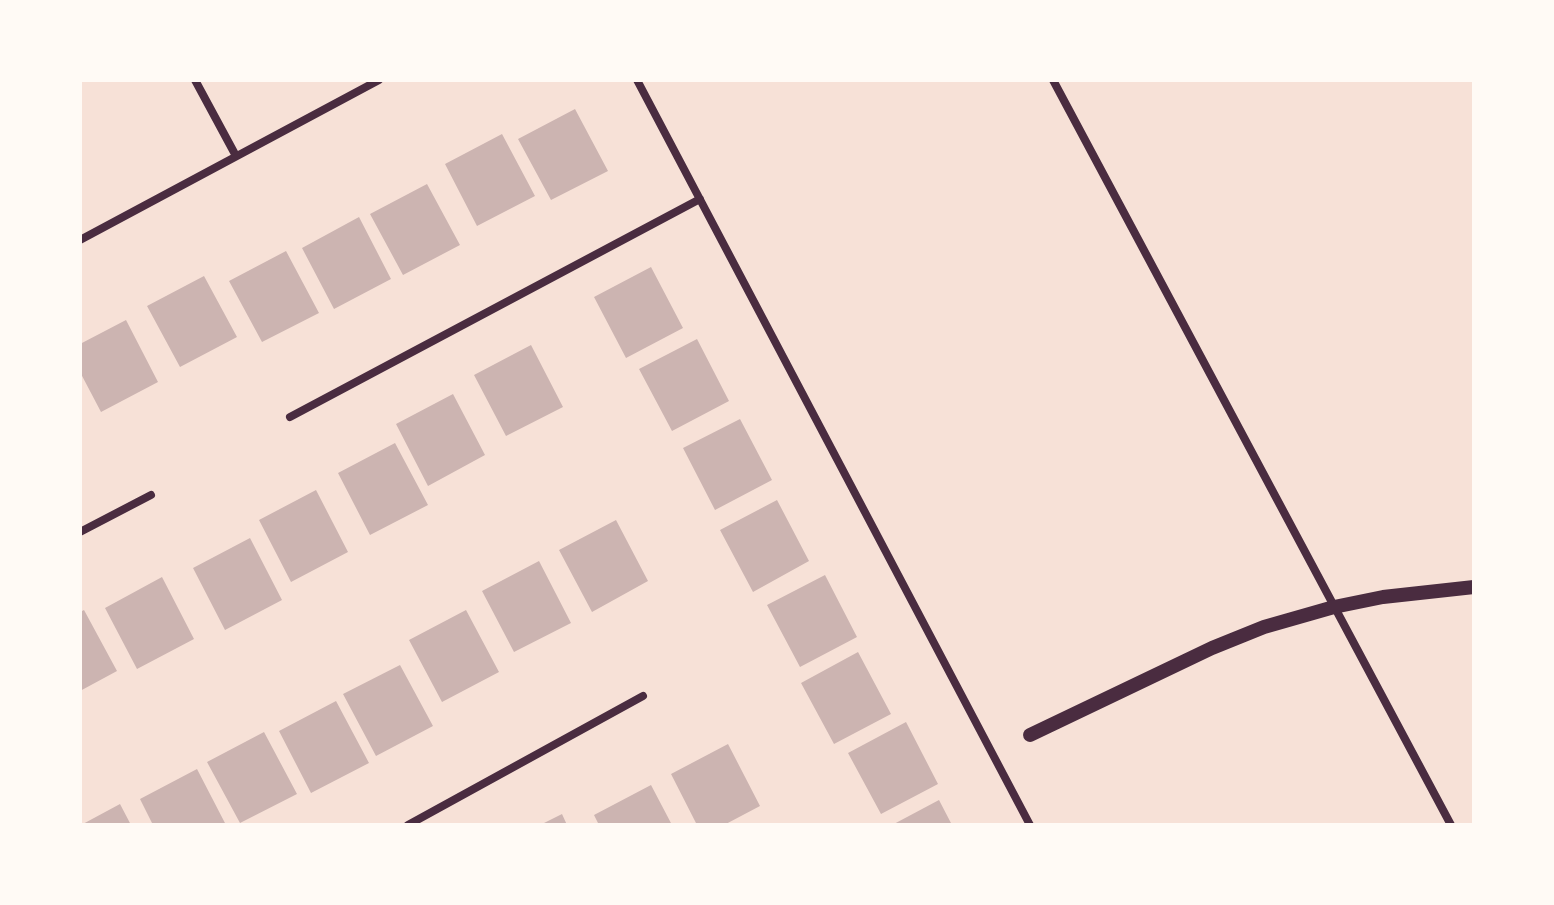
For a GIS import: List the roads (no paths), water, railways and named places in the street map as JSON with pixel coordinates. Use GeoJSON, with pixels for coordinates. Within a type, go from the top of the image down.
{"type":"FeatureCollection","features":[{"type":"Feature","properties":{"kind":"street"},"geometry":{"type":"LineString","coordinates":[[195,80],[236,156]]}},
{"type":"Feature","properties":{"kind":"street"},"geometry":{"type":"LineString","coordinates":[[80,240],[379,80]]}},
{"type":"Feature","properties":{"kind":"street"},"geometry":{"type":"LineString","coordinates":[[637,80],[1030,825]]}},
{"type":"Feature","properties":{"kind":"street"},"geometry":{"type":"LineString","coordinates":[[1053,80],[1451,825]]}},
{"type":"Feature","properties":{"kind":"street"},"geometry":{"type":"LineString","coordinates":[[290,417],[700,199]]}},
{"type":"Feature","properties":{"kind":"street"},"geometry":{"type":"LineString","coordinates":[[80,532],[151,495]]}},
{"type":"Feature","properties":{"kind":"street"},"geometry":{"type":"LineString","coordinates":[[1030,735],[1212,648],[1264,627],[1383,597],[1474,587]]}},
{"type":"Feature","properties":{"kind":"street"},"geometry":{"type":"LineString","coordinates":[[408,825],[643,696]]}}]}
